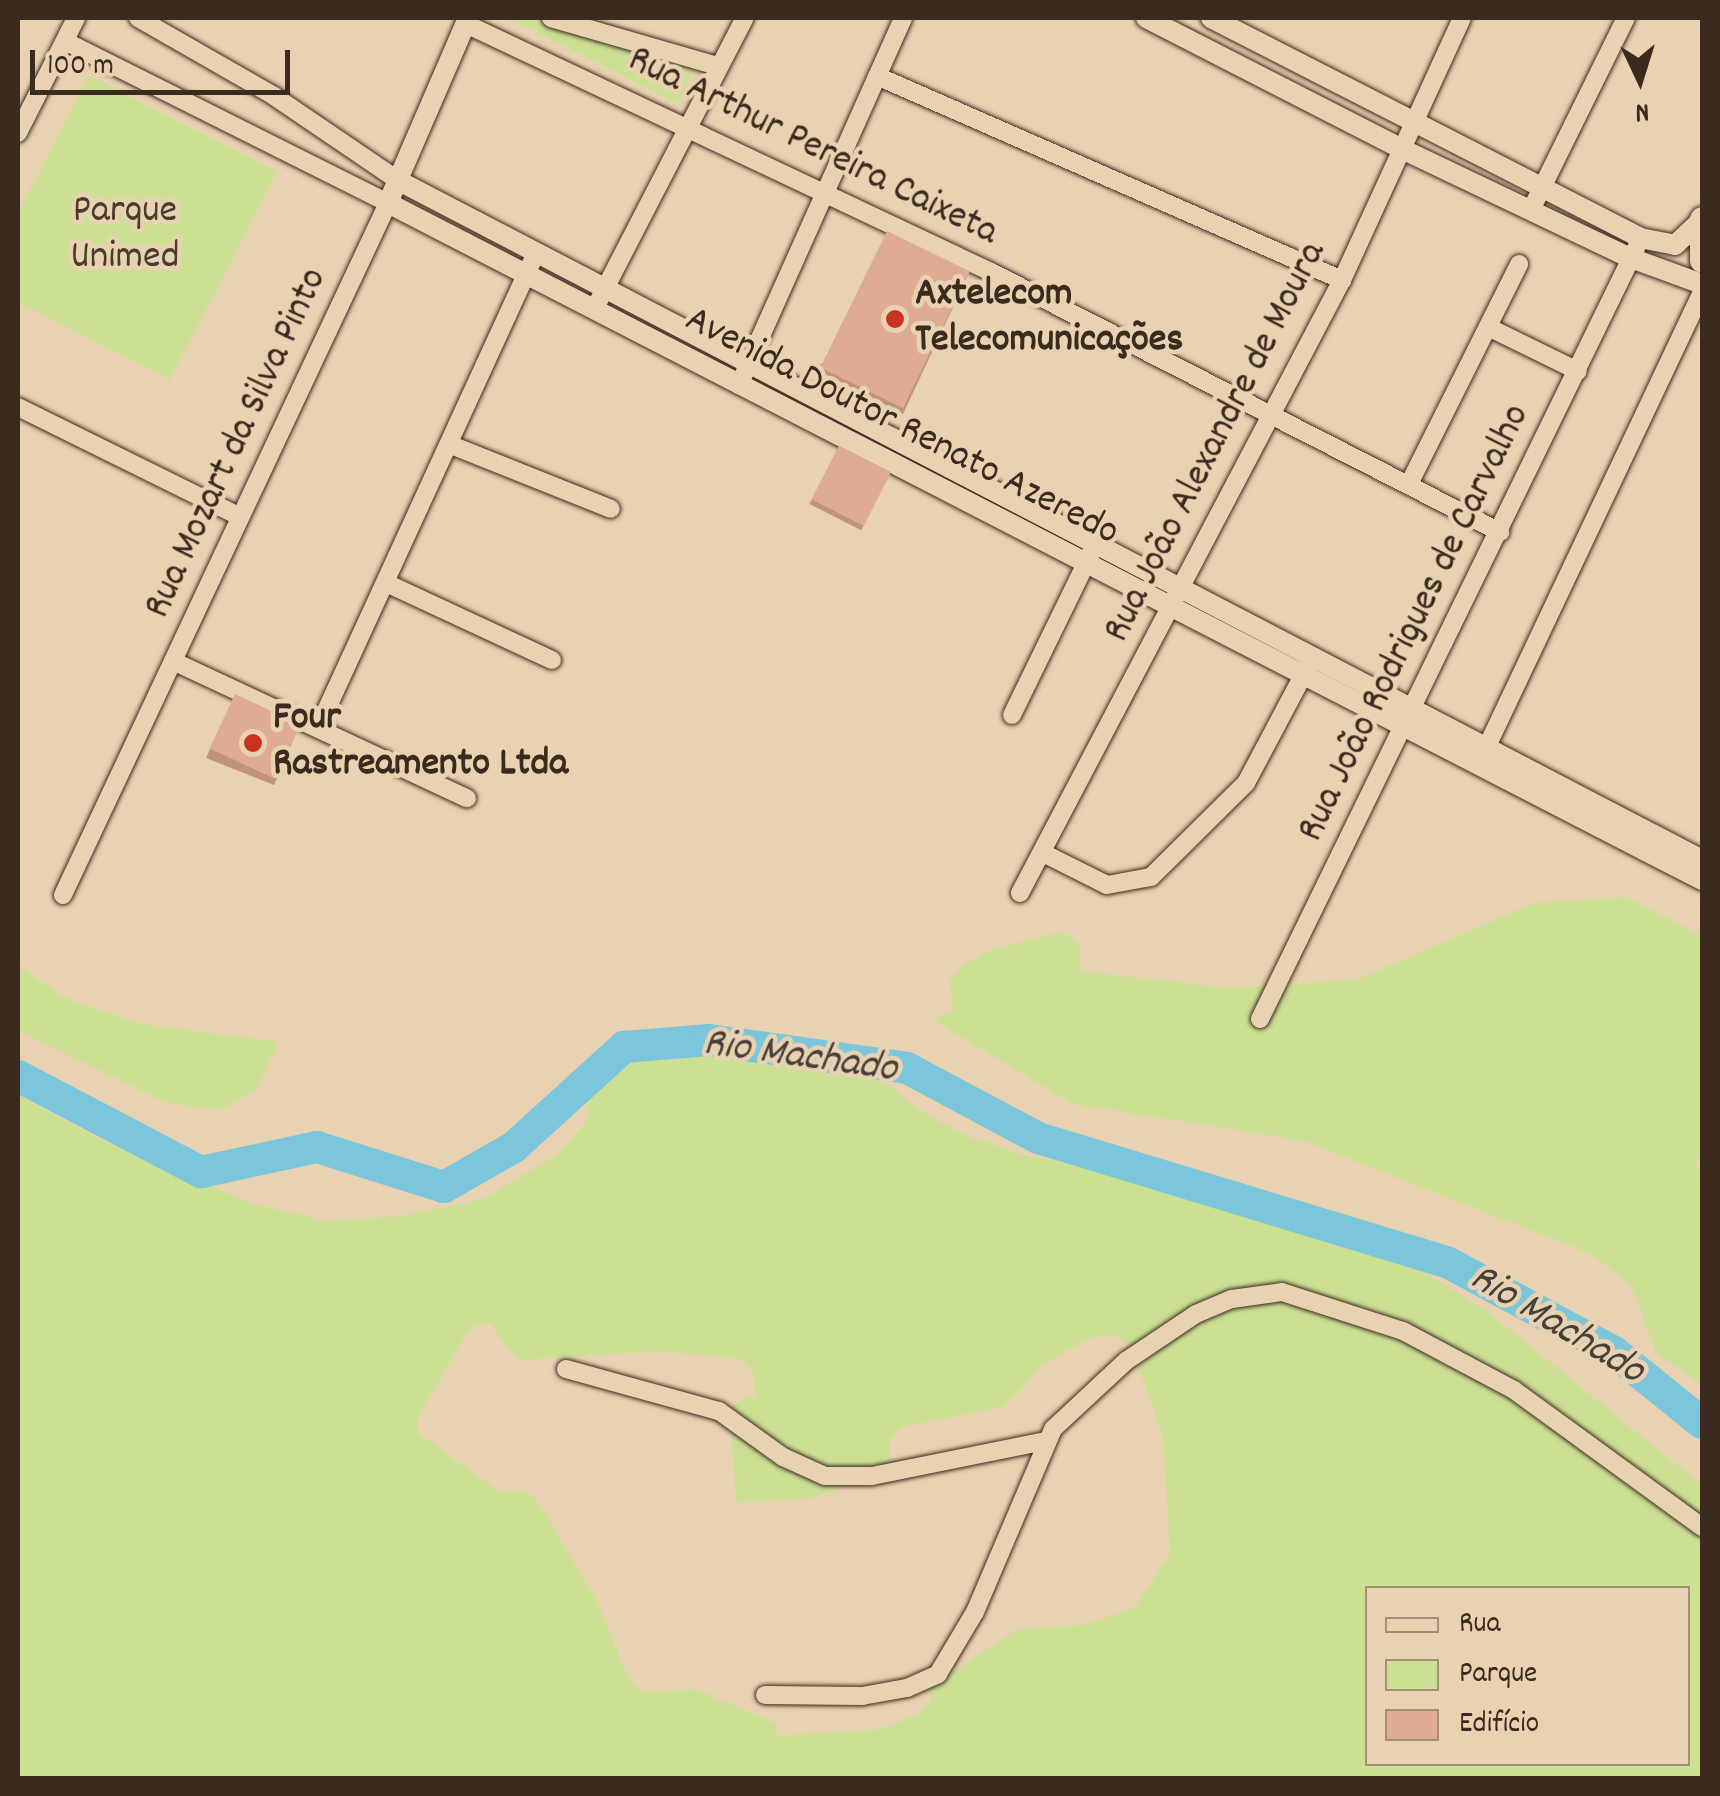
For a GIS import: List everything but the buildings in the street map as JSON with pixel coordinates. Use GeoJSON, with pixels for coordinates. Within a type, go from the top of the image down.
{"type":"FeatureCollection","features":[{"type":"Feature","properties":{"kind":"main road"},"geometry":{"type":"LineString","coordinates":[[1702,220],[1702,260]]}},
{"type":"Feature","properties":{"kind":"street"},"geometry":{"type":"LineString","coordinates":[[18,132],[76,18]]}},
{"type":"Feature","properties":{"kind":"street","name":"Avenida Doutor Renato Azeredo"},"geometry":{"type":"LineString","coordinates":[[138,18],[531,263],[595,308],[643,334],[749,366],[822,400],[904,455]]}},
{"type":"Feature","properties":{"kind":"street"},"geometry":{"type":"LineString","coordinates":[[551,18],[717,66]]}},
{"type":"Feature","properties":{"kind":"street"},"geometry":{"type":"LineString","coordinates":[[595,308],[745,18]]}},
{"type":"Feature","properties":{"kind":"street"},"geometry":{"type":"LineString","coordinates":[[739,385],[903,18]]}},
{"type":"Feature","properties":{"kind":"street"},"geometry":{"type":"LineString","coordinates":[[1146,18],[1402,149],[1631,258],[1702,284]]}},
{"type":"Feature","properties":{"kind":"street"},"geometry":{"type":"LineString","coordinates":[[1211,18],[1640,238],[1675,245],[1702,220]]}},
{"type":"Feature","properties":{"kind":"street","name":"Rua João Alexandre de Moura"},"geometry":{"type":"LineString","coordinates":[[1020,892],[1045,854],[1342,280],[1462,18]]}},
{"type":"Feature","properties":{"kind":"street"},"geometry":{"type":"LineString","coordinates":[[1531,210],[1626,18]]}},
{"type":"Feature","properties":{"kind":"street","name":"Rua Arthur Pereira Caixeta"},"geometry":{"type":"LineString","coordinates":[[467,21],[823,190],[1272,413],[1500,532]]}},
{"type":"Feature","properties":{"kind":"street","name":"Rua Mozart da Silva Pinto"},"geometry":{"type":"LineString","coordinates":[[63,895],[177,662],[239,516],[388,203],[467,21]]}},
{"type":"Feature","properties":{"kind":"street","name":"Avenida Doutor Renato Azeredo"},"geometry":{"type":"LineString","coordinates":[[66,42],[388,203],[531,263],[605,287],[652,313],[739,385],[812,421],[904,455],[961,484],[1013,499],[1314,656],[1478,764],[1549,790],[1701,871]]}},
{"type":"Feature","properties":{"kind":"street"},"geometry":{"type":"LineString","coordinates":[[877,76],[1342,280]]}},
{"type":"Feature","properties":{"kind":"street"},"geometry":{"type":"LineString","coordinates":[[335,174],[348,147]]}},
{"type":"Feature","properties":{"kind":"street","name":"Rua João Rodrigues de Carvalho"},"geometry":{"type":"LineString","coordinates":[[1260,1019],[1640,238]]}},
{"type":"Feature","properties":{"kind":"street"},"geometry":{"type":"LineString","coordinates":[[319,726],[531,263]]}},
{"type":"Feature","properties":{"kind":"street"},"geometry":{"type":"LineString","coordinates":[[1410,484],[1519,264]]}},
{"type":"Feature","properties":{"kind":"street"},"geometry":{"type":"LineString","coordinates":[[1478,764],[1702,292]]}},
{"type":"Feature","properties":{"kind":"street"},"geometry":{"type":"LineString","coordinates":[[643,334],[652,313]]}},
{"type":"Feature","properties":{"kind":"street"},"geometry":{"type":"LineString","coordinates":[[1488,326],[1578,371]]}},
{"type":"Feature","properties":{"kind":"street"},"geometry":{"type":"LineString","coordinates":[[812,421],[822,400]]}},
{"type":"Feature","properties":{"kind":"street"},"geometry":{"type":"LineString","coordinates":[[18,407],[239,516]]}},
{"type":"Feature","properties":{"kind":"street"},"geometry":{"type":"LineString","coordinates":[[450,445],[611,509]]}},
{"type":"Feature","properties":{"kind":"street","name":"Avenida Doutor Renato Azeredo"},"geometry":{"type":"LineString","coordinates":[[961,484],[1002,519],[1171,609],[1302,677],[1488,744],[1549,790]]}},
{"type":"Feature","properties":{"kind":"street"},"geometry":{"type":"LineString","coordinates":[[1002,519],[1013,499]]}},
{"type":"Feature","properties":{"kind":"street"},"geometry":{"type":"LineString","coordinates":[[1046,542],[1056,521]]}},
{"type":"Feature","properties":{"kind":"street"},"geometry":{"type":"LineString","coordinates":[[1012,715],[1096,543]]}},
{"type":"Feature","properties":{"kind":"street"},"geometry":{"type":"LineString","coordinates":[[1114,578],[1124,558]]}},
{"type":"Feature","properties":{"kind":"street"},"geometry":{"type":"LineString","coordinates":[[386,583],[552,660]]}},
{"type":"Feature","properties":{"kind":"street"},"geometry":{"type":"LineString","coordinates":[[1232,640],[1245,618]]}},
{"type":"Feature","properties":{"kind":"street"},"geometry":{"type":"LineString","coordinates":[[1045,854],[1108,885],[1151,877],[1234,798],[1314,656]]}},
{"type":"Feature","properties":{"kind":"street"},"geometry":{"type":"LineString","coordinates":[[177,662],[467,798]]}},
{"type":"Feature","properties":{"kind":"street"},"geometry":{"type":"LineString","coordinates":[[765,1694],[862,1696],[908,1688],[938,1674],[976,1612],[1045,1441],[1126,1361],[1196,1314],[1232,1299],[1282,1292],[1338,1305],[1403,1331],[1514,1390],[1702,1527]]}},
{"type":"Feature","properties":{"kind":"street"},"geometry":{"type":"LineString","coordinates":[[566,1369],[718,1410],[783,1457],[826,1476],[872,1476],[1045,1441]]}},
{"type":"Feature","properties":{"kind":"green space"},"geometry":{"type":"Polygon","coordinates":[[[508,18],[524,18],[696,64],[678,104],[508,18]]]}},
{"type":"Feature","properties":{"kind":"green space","name":"Parque Unimed"},"geometry":{"type":"Polygon","coordinates":[[[89,75],[277,172],[170,380],[18,302],[18,213],[89,75]]]}},
{"type":"Feature","properties":{"kind":"green space"},"geometry":{"type":"Polygon","coordinates":[[[1625,897],[1702,936],[1702,1152],[1695,1167],[1702,1174],[1702,1385],[1656,1353],[1631,1286],[1591,1254],[1304,1141],[1073,1104],[933,1020],[953,1011],[950,980],[963,966],[988,951],[1052,934],[1065,933],[1079,945],[1081,971],[1226,988],[1356,980],[1534,903],[1625,897]]]}},
{"type":"Feature","properties":{"kind":"green space"},"geometry":{"type":"Polygon","coordinates":[[[18,966],[70,1000],[142,1024],[279,1042],[256,1090],[219,1110],[167,1103],[18,1031],[18,966]]]}},
{"type":"Feature","properties":{"kind":"green space"},"geometry":{"type":"Polygon","coordinates":[[[745,1041],[817,1065],[863,1062],[914,1107],[965,1135],[1025,1155],[1277,1205],[1373,1240],[1488,1312],[1702,1485],[1702,1778],[18,1778],[18,1095],[97,1138],[253,1204],[327,1221],[399,1216],[481,1200],[558,1154],[587,1121],[589,1065],[606,1050],[745,1041]],[[489,1323],[476,1324],[417,1419],[417,1432],[500,1492],[526,1490],[539,1503],[598,1603],[629,1680],[643,1692],[695,1689],[776,1723],[777,1736],[881,1729],[919,1714],[931,1700],[930,1687],[1018,1629],[1083,1625],[1134,1608],[1170,1554],[1163,1437],[1131,1347],[1117,1335],[1091,1337],[1041,1366],[1004,1407],[901,1427],[889,1441],[890,1467],[814,1498],[736,1503],[730,1412],[742,1398],[755,1397],[753,1372],[740,1359],[661,1351],[517,1360],[489,1323]]]}},
{"type":"Feature","properties":{"kind":"waterway","name":"Rio Machado"},"geometry":{"type":"LineString","coordinates":[[18,1076],[201,1172],[317,1147],[444,1187],[514,1147],[624,1047],[709,1040],[907,1068],[1038,1138],[1447,1262],[1614,1352],[1702,1423]]}},
{"type":"Feature","properties":{"kind":"place","name":"Axtelecom Telecomunicações"},"geometry":{"type":"Point","coordinates":[895,319]}},
{"type":"Feature","properties":{"kind":"place","name":"Four Rastreamento Ltda"},"geometry":{"type":"Point","coordinates":[253,743]}}]}
